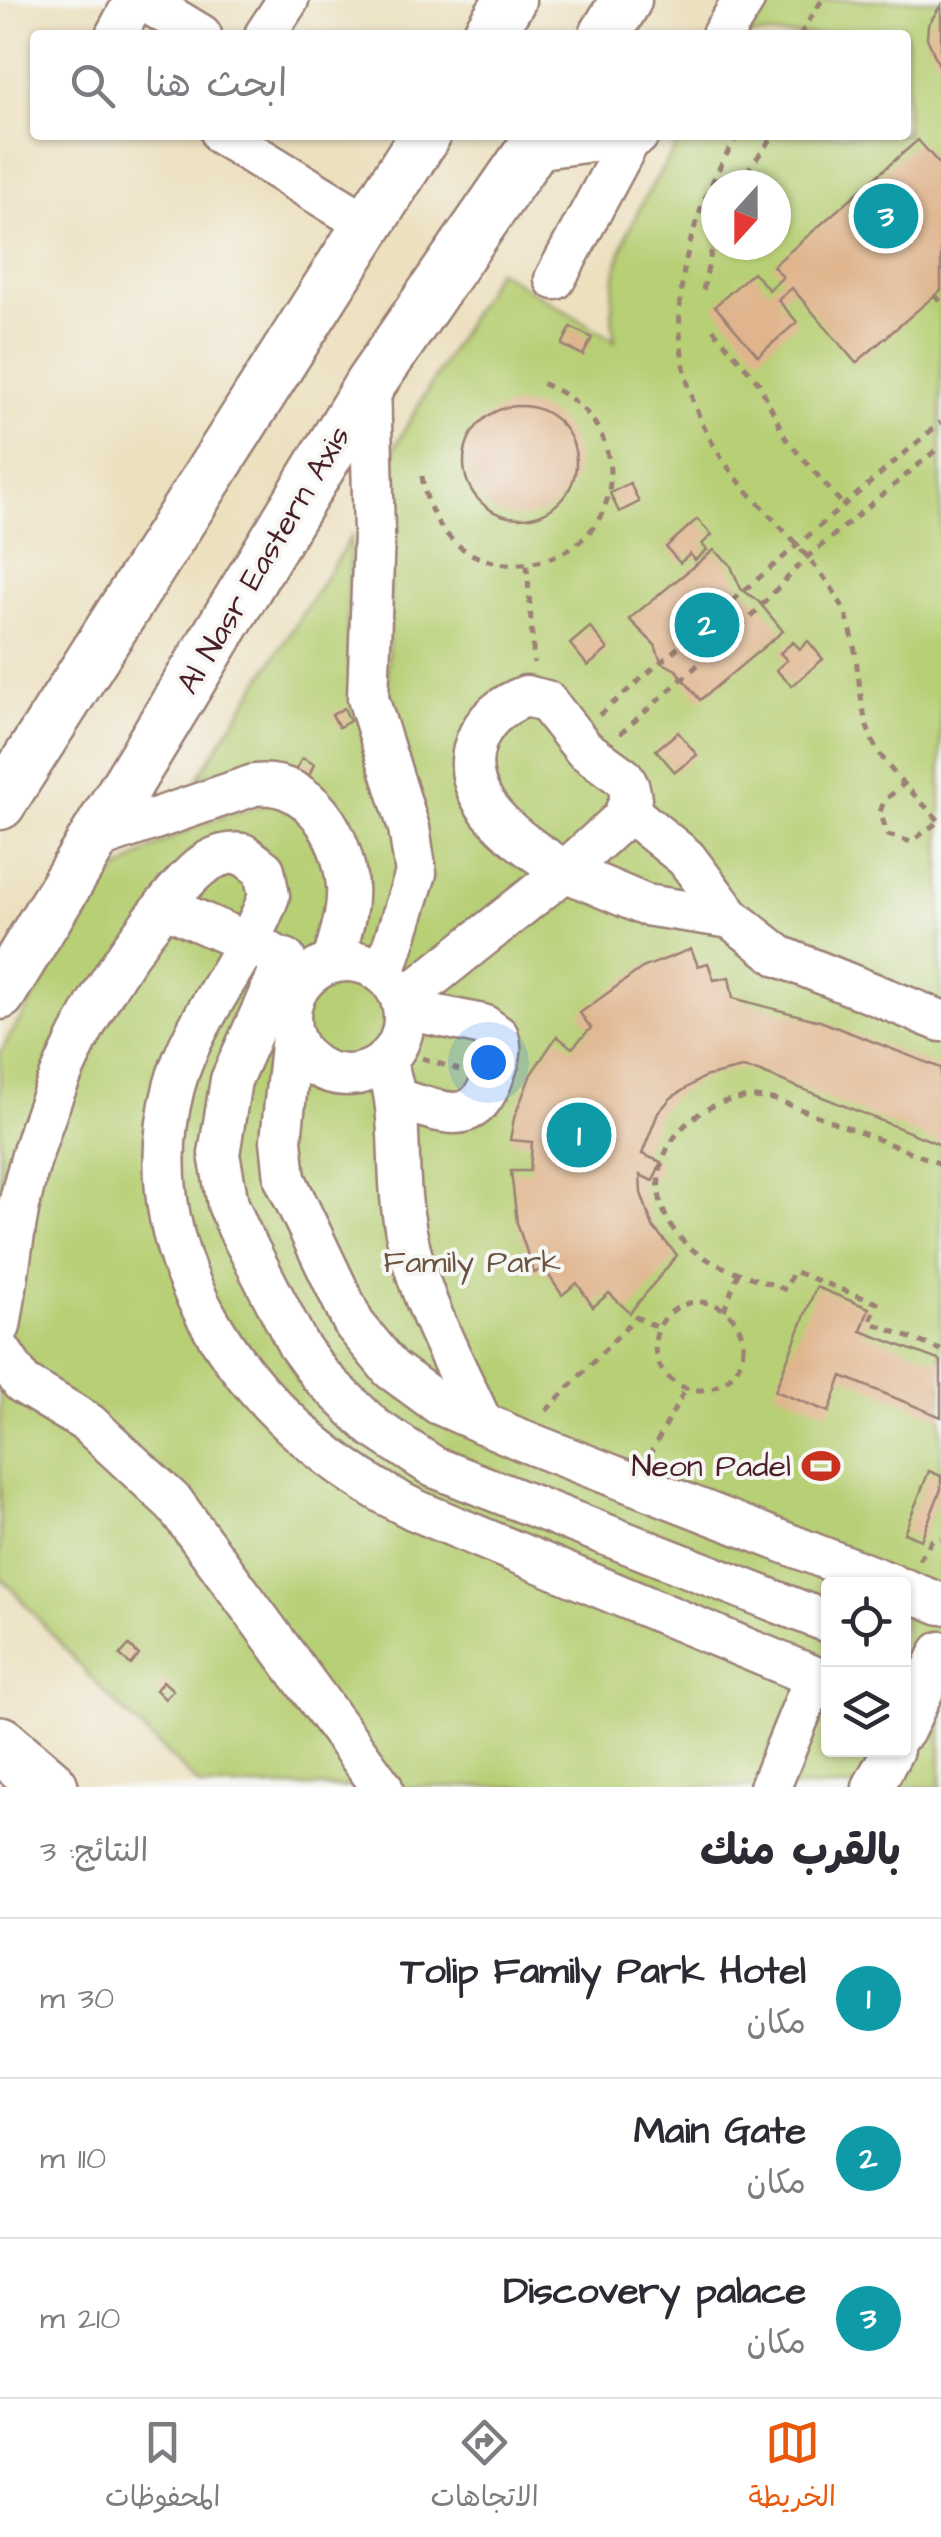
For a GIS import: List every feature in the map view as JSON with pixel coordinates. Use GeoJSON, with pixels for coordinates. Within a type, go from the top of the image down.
{"type":"FeatureCollection","features":[{"type":"Feature","properties":{"kind":"highway"},"geometry":{"type":"LineString","coordinates":[[0,1744],[50,1787]]}},
{"type":"Feature","properties":{"kind":"main road"},"geometry":{"type":"LineString","coordinates":[[491,30],[510,0]]}},
{"type":"Feature","properties":{"kind":"main road"},"geometry":{"type":"LineString","coordinates":[[607,30],[626,0]]}},
{"type":"Feature","properties":{"kind":"main road"},"geometry":{"type":"LineString","coordinates":[[0,804],[422,140]]}},
{"type":"Feature","properties":{"kind":"main road","name":"Al Nasr Eastern Axis"},"geometry":{"type":"LineString","coordinates":[[0,994],[370,384],[537,142]]}},
{"type":"Feature","properties":{"kind":"lane"},"geometry":{"type":"LineString","coordinates":[[119,30],[134,0]]}},
{"type":"Feature","properties":{"kind":"lane"},"geometry":{"type":"LineString","coordinates":[[143,0],[193,30]]}},
{"type":"Feature","properties":{"kind":"lane"},"geometry":{"type":"LineString","coordinates":[[269,30],[288,0]]}},
{"type":"Feature","properties":{"kind":"lane"},"geometry":{"type":"LineString","coordinates":[[725,30],[744,0]]}},
{"type":"Feature","properties":{"kind":"lane"},"geometry":{"type":"LineString","coordinates":[[230,140],[369,225]]}},
{"type":"Feature","properties":{"kind":"lane"},"geometry":{"type":"LineString","coordinates":[[537,142],[576,140]]}},
{"type":"Feature","properties":{"kind":"lane"},"geometry":{"type":"LineString","coordinates":[[555,279],[632,140]]}},
{"type":"Feature","properties":{"kind":"lane"},"geometry":{"type":"LineString","coordinates":[[292,1036],[311,1062],[340,1076],[372,1070],[390,1056],[402,1038],[397,995],[416,874],[410,828],[368,698],[374,532],[370,384]]}},
{"type":"Feature","properties":{"kind":"lane"},"geometry":{"type":"LineString","coordinates":[[397,995],[565,871],[628,810],[630,788],[624,778],[584,748],[553,708],[536,696],[516,700],[488,720],[474,747],[472,777],[484,804],[502,823],[565,871],[645,905],[731,918]]}},
{"type":"Feature","properties":{"kind":"lane"},"geometry":{"type":"LineString","coordinates":[[96,838],[254,785],[272,783],[303,797],[332,831],[348,888],[291,1004],[282,1160],[292,1197],[340,1298],[354,1324],[392,1369],[439,1404],[568,1460],[873,1577]]}},
{"type":"Feature","properties":{"kind":"lane"},"geometry":{"type":"LineString","coordinates":[[628,810],[686,858],[731,918],[766,947],[806,970],[941,1022]]}},
{"type":"Feature","properties":{"kind":"lane"},"geometry":{"type":"LineString","coordinates":[[0,1326],[19,1207],[54,1092],[94,1007],[164,906],[206,862],[217,854],[243,854],[264,870],[269,896],[186,1051],[166,1128],[167,1205],[191,1286],[258,1390],[320,1452],[390,1498],[821,1679]]}},
{"type":"Feature","properties":{"kind":"lane"},"geometry":{"type":"LineString","coordinates":[[164,906],[309,966],[351,961],[397,995],[492,1029],[501,1045],[482,1102],[463,1114],[399,1100]]}},
{"type":"Feature","properties":{"kind":"lane"},"geometry":{"type":"LineString","coordinates":[[309,966],[224,1104],[220,1154],[228,1204],[298,1346],[344,1402],[402,1448],[434,1466],[821,1619]]}},
{"type":"Feature","properties":{"kind":"lane"},"geometry":{"type":"LineString","coordinates":[[390,1056],[399,1100],[402,1212],[410,1253],[422,1292],[482,1422]]}},
{"type":"Feature","properties":{"kind":"lane"},"geometry":{"type":"LineString","coordinates":[[0,1350],[22,1383],[88,1423],[174,1502],[382,1787]]}},
{"type":"Feature","properties":{"kind":"lane"},"geometry":{"type":"LineString","coordinates":[[518,1554],[568,1460]]}},
{"type":"Feature","properties":{"kind":"lane"},"geometry":{"type":"LineString","coordinates":[[911,1593],[941,1604]]}},
{"type":"Feature","properties":{"kind":"lane"},"geometry":{"type":"LineString","coordinates":[[911,1725],[930,1659]]}},
{"type":"Feature","properties":{"kind":"lane"},"geometry":{"type":"LineString","coordinates":[[770,1787],[821,1681]]}},
{"type":"Feature","properties":{"kind":"lane"},"geometry":{"type":"LineString","coordinates":[[873,1787],[892,1757]]}},
{"type":"Feature","properties":{"kind":"path"},"geometry":{"type":"LineString","coordinates":[[803,30],[822,0]]}},
{"type":"Feature","properties":{"kind":"path"},"geometry":{"type":"LineString","coordinates":[[735,140],[710,178],[688,237],[680,299],[684,362],[702,422],[718,450],[842,604],[870,734],[940,822],[911,842],[888,835],[880,812],[884,801],[906,782]]}},
{"type":"Feature","properties":{"kind":"path"},"geometry":{"type":"LineString","coordinates":[[748,170],[770,140]]}},
{"type":"Feature","properties":{"kind":"path"},"geometry":{"type":"LineString","coordinates":[[703,290],[710,260]]}},
{"type":"Feature","properties":{"kind":"path"},"geometry":{"type":"LineString","coordinates":[[935,295],[941,302]]}},
{"type":"Feature","properties":{"kind":"path"},"geometry":{"type":"LineString","coordinates":[[712,329],[759,383],[786,439],[844,506]]}},
{"type":"Feature","properties":{"kind":"path"},"geometry":{"type":"LineString","coordinates":[[422,476],[430,510],[463,550],[494,564],[548,561],[579,542],[600,512],[610,477],[604,441],[585,410],[571,397],[538,382]]}},
{"type":"Feature","properties":{"kind":"path"},"geometry":{"type":"LineString","coordinates":[[603,712],[941,422]]}},
{"type":"Feature","properties":{"kind":"path"},"geometry":{"type":"LineString","coordinates":[[622,732],[744,624],[805,559],[941,446]]}},
{"type":"Feature","properties":{"kind":"path"},"geometry":{"type":"LineString","coordinates":[[527,565],[536,696]]}},
{"type":"Feature","properties":{"kind":"path"},"geometry":{"type":"LineString","coordinates":[[390,1056],[492,1080]]}},
{"type":"Feature","properties":{"kind":"path"},"geometry":{"type":"LineString","coordinates":[[941,1164],[777,1100],[750,1095],[710,1104],[687,1120],[670,1141],[663,1167],[662,1198],[675,1230],[686,1244],[786,1290],[793,1271],[877,1304],[870,1322],[941,1350]]}},
{"type":"Feature","properties":{"kind":"path"},"geometry":{"type":"LineString","coordinates":[[724,1310],[739,1271]]}},
{"type":"Feature","properties":{"kind":"path"},"geometry":{"type":"LineString","coordinates":[[687,1304],[712,1304],[724,1310],[740,1328],[740,1365],[711,1389],[686,1388],[675,1383],[659,1364],[656,1340],[660,1328],[687,1304]]}},
{"type":"Feature","properties":{"kind":"path"},"geometry":{"type":"LineString","coordinates":[[520,1439],[636,1316],[660,1328]]}},
{"type":"Feature","properties":{"kind":"path"},"geometry":{"type":"LineString","coordinates":[[633,1484],[686,1388]]}},
{"type":"Feature","properties":{"kind":"green space","name":"Family Park"},"geometry":{"type":"Polygon","coordinates":[[[771,0],[941,0],[941,1787],[201,1787],[101,1689],[0,1576],[0,1052],[106,881],[141,855],[181,834],[265,805],[278,762],[248,762],[198,778],[351,537],[347,628],[352,703],[387,690],[394,448],[497,270],[615,341],[614,284],[619,258],[640,208],[681,140],[911,140],[911,30],[751,30],[771,0]]]}},
{"type":"Feature","properties":{"kind":"building"},"geometry":{"type":"Polygon","coordinates":[[[941,5],[941,70],[927,38],[928,25],[941,5]]]}},
{"type":"Feature","properties":{"kind":"building"},"geometry":{"type":"Polygon","coordinates":[[[918,140],[941,166],[941,290],[856,363],[792,288],[778,300],[797,322],[758,356],[715,306],[753,272],[769,290],[783,277],[773,266],[780,260],[791,260],[791,250],[918,140]]]}},
{"type":"Feature","properties":{"kind":"building"},"geometry":{"type":"Polygon","coordinates":[[[571,327],[592,338],[583,355],[562,345],[571,327]]]}},
{"type":"Feature","properties":{"kind":"building"},"geometry":{"type":"Polygon","coordinates":[[[520,406],[541,410],[560,422],[572,441],[576,462],[572,483],[560,502],[541,514],[520,518],[499,514],[480,502],[468,483],[464,462],[468,441],[480,422],[499,410],[520,406]]]}},
{"type":"Feature","properties":{"kind":"building"},"geometry":{"type":"Polygon","coordinates":[[[630,483],[639,502],[619,512],[610,493],[630,483]]]}},
{"type":"Feature","properties":{"kind":"building"},"geometry":{"type":"Polygon","coordinates":[[[697,519],[712,535],[702,544],[707,550],[695,560],[690,554],[680,563],[666,547],[697,519]]]}},
{"type":"Feature","properties":{"kind":"building"},"geometry":{"type":"Polygon","coordinates":[[[714,550],[730,564],[741,589],[758,601],[783,631],[700,700],[676,670],[661,662],[655,645],[629,619],[714,550]]]}},
{"type":"Feature","properties":{"kind":"building"},"geometry":{"type":"Polygon","coordinates":[[[590,627],[608,649],[588,666],[570,644],[590,627]]]}},
{"type":"Feature","properties":{"kind":"building"},"geometry":{"type":"Polygon","coordinates":[[[808,641],[823,659],[792,686],[776,670],[787,660],[780,653],[793,642],[800,649],[808,641]]]}},
{"type":"Feature","properties":{"kind":"building"},"geometry":{"type":"Polygon","coordinates":[[[344,708],[350,721],[339,727],[332,715],[344,708]]]}},
{"type":"Feature","properties":{"kind":"building"},"geometry":{"type":"Polygon","coordinates":[[[678,732],[697,755],[675,772],[656,750],[678,732]]]}},
{"type":"Feature","properties":{"kind":"building"},"geometry":{"type":"Polygon","coordinates":[[[302,758],[314,764],[309,776],[296,770],[302,758]]]}},
{"type":"Feature","properties":{"kind":"building"},"geometry":{"type":"Polygon","coordinates":[[[691,949],[698,966],[708,963],[714,980],[729,977],[733,998],[820,1021],[941,1068],[941,1145],[758,1071],[742,1068],[704,1077],[671,1098],[658,1113],[642,1154],[661,1162],[653,1181],[640,1175],[641,1193],[653,1227],[677,1255],[630,1313],[609,1293],[593,1307],[577,1283],[562,1295],[544,1268],[534,1273],[517,1223],[511,1171],[530,1171],[532,1142],[510,1140],[514,1118],[531,1074],[557,1036],[572,1048],[591,1028],[580,1013],[642,968],[691,949]]]}},
{"type":"Feature","properties":{"kind":"building"},"geometry":{"type":"Polygon","coordinates":[[[816,1287],[869,1308],[861,1331],[941,1361],[941,1417],[842,1376],[829,1412],[775,1391],[816,1287]]]}},
{"type":"Feature","properties":{"kind":"building"},"geometry":{"type":"Polygon","coordinates":[[[929,1471],[941,1476],[941,1489],[921,1540],[904,1533],[929,1471]]]}},
{"type":"Feature","properties":{"kind":"building"},"geometry":{"type":"Polygon","coordinates":[[[129,1645],[139,1655],[131,1665],[120,1655],[129,1645]]]}},
{"type":"Feature","properties":{"kind":"building"},"geometry":{"type":"Polygon","coordinates":[[[163,1681],[173,1690],[165,1699],[156,1690],[163,1681]]]}},
{"type":"Feature","properties":{"kind":"place","name":"Discovery palace"},"geometry":{"type":"Point","coordinates":[886,216]}},
{"type":"Feature","properties":{"kind":"place","name":"Main Gate"},"geometry":{"type":"Point","coordinates":[707,625]}},
{"type":"Feature","properties":{"kind":"place","name":"Tolip Family Park Hotel"},"geometry":{"type":"Point","coordinates":[579,1135]}},
{"type":"Feature","properties":{"kind":"place","name":"Neon Padel"},"geometry":{"type":"Point","coordinates":[821,1466]}}]}
